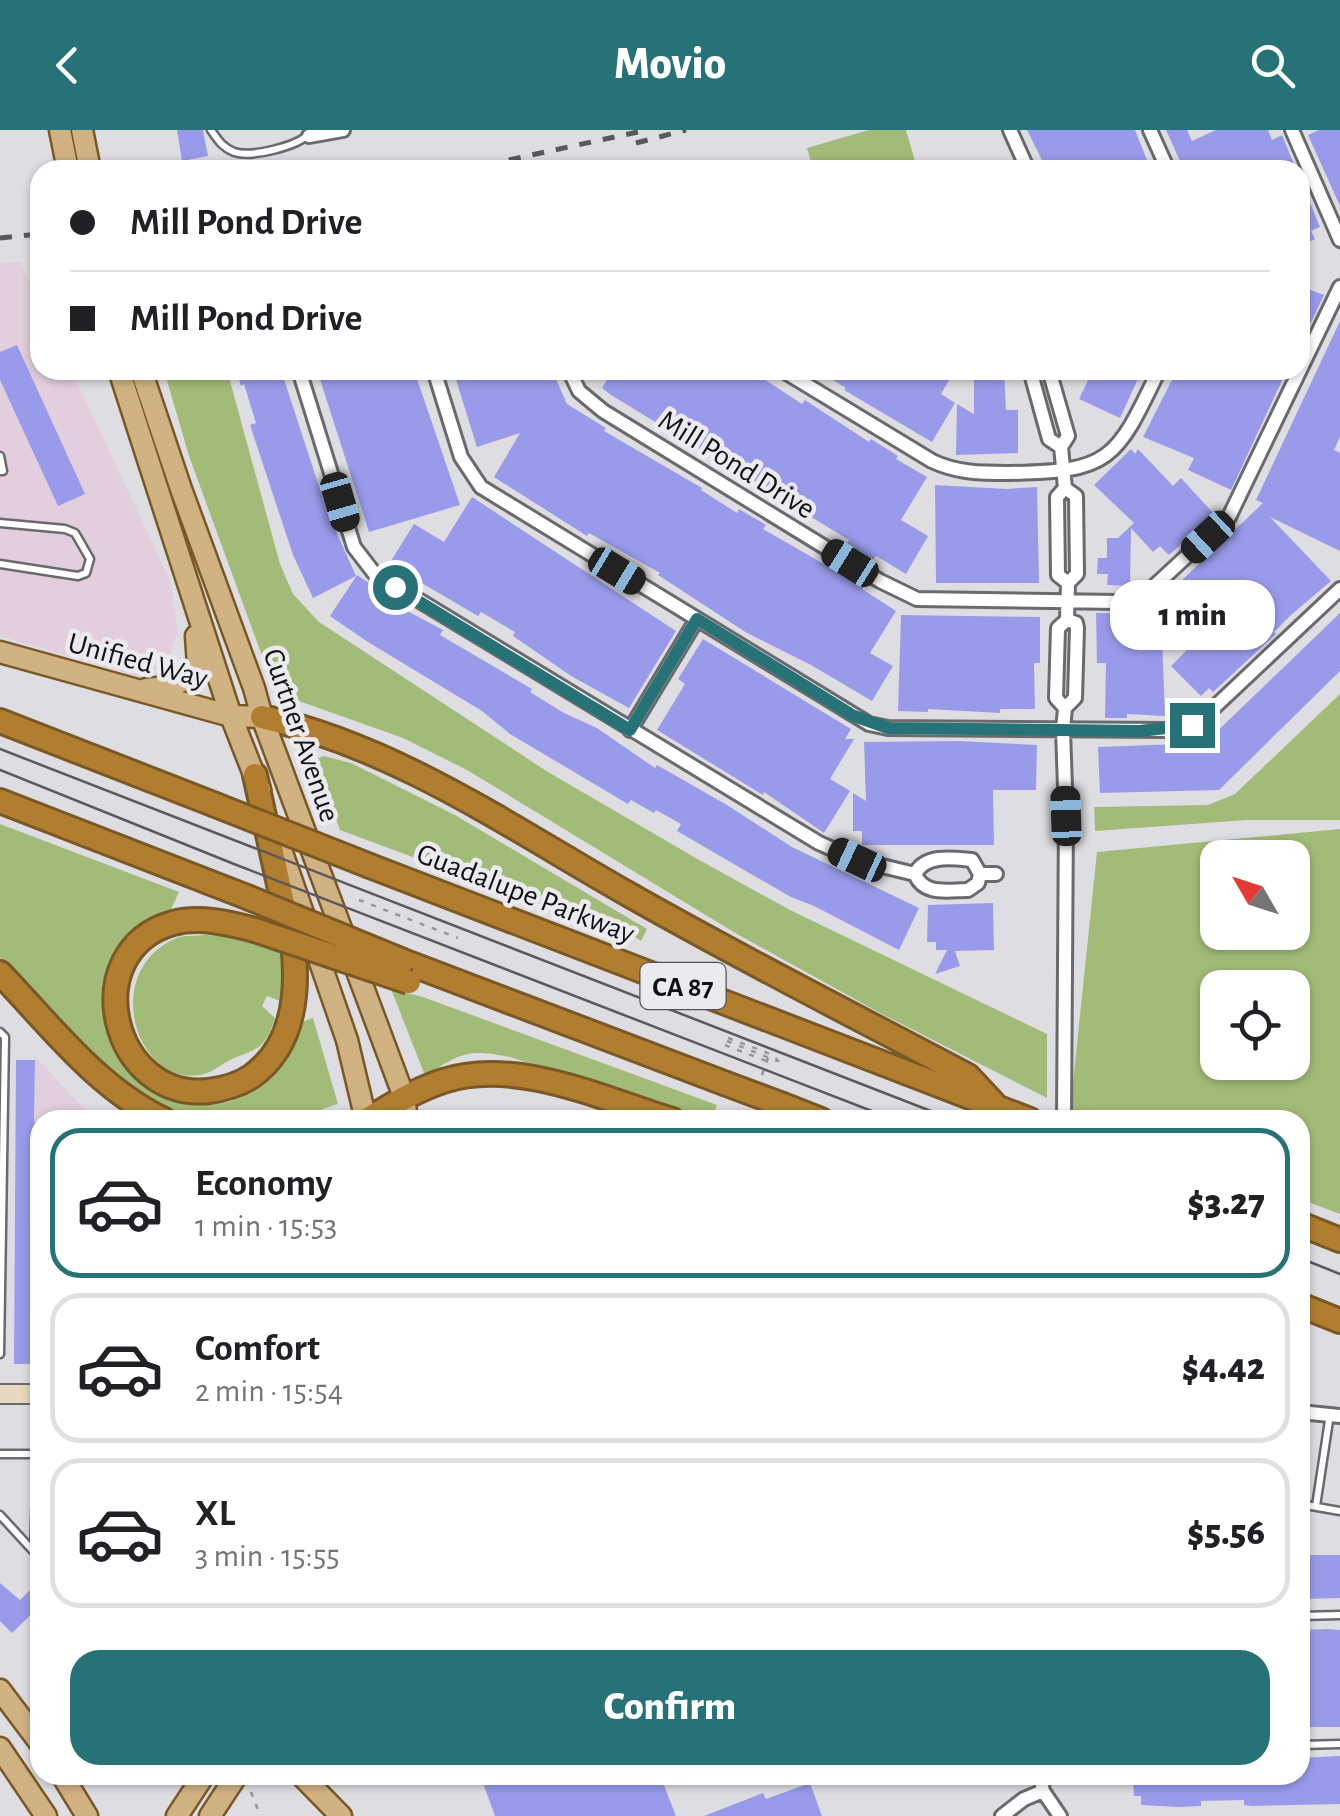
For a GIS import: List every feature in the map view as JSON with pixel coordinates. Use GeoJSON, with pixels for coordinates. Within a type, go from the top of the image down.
{"type":"FeatureCollection","features":[{"type":"Feature","properties":{"kind":"highway"},"geometry":{"type":"LineString","coordinates":[[262,717],[333,737],[417,773],[635,899],[968,1076],[996,1106]]}},
{"type":"Feature","properties":{"kind":"highway","name":"Guadalupe Parkway"},"geometry":{"type":"LineString","coordinates":[[0,721],[1005,1110]]}},
{"type":"Feature","properties":{"kind":"highway"},"geometry":{"type":"LineString","coordinates":[[255,775],[294,953],[296,978],[289,1024],[266,1066],[223,1090],[200,1092],[162,1082],[133,1057],[117,1023],[116,980],[138,943],[174,922],[211,921],[256,930],[406,972]]}},
{"type":"Feature","properties":{"kind":"highway","name":"CA 87"},"geometry":{"type":"LineString","coordinates":[[0,801],[246,897],[406,972],[449,981],[796,1110]]}},
{"type":"Feature","properties":{"kind":"highway"},"geometry":{"type":"LineString","coordinates":[[0,972],[102,1079],[147,1110]]}},
{"type":"Feature","properties":{"kind":"highway"},"geometry":{"type":"LineString","coordinates":[[405,1109],[445,1080],[510,1076],[535,1079],[639,1110]]}},
{"type":"Feature","properties":{"kind":"highway"},"geometry":{"type":"LineString","coordinates":[[1310,1228],[1340,1240]]}},
{"type":"Feature","properties":{"kind":"highway"},"geometry":{"type":"LineString","coordinates":[[1310,1310],[1340,1321]]}},
{"type":"Feature","properties":{"kind":"main road"},"geometry":{"type":"LineString","coordinates":[[60,130],[66,160]]}},
{"type":"Feature","properties":{"kind":"main road"},"geometry":{"type":"LineString","coordinates":[[82,130],[88,160]]}},
{"type":"Feature","properties":{"kind":"main road","name":"Curtner Avenue"},"geometry":{"type":"LineString","coordinates":[[121,380],[231,716],[347,1040],[364,1110]]}},
{"type":"Feature","properties":{"kind":"main road","name":"Curtner Avenue"},"geometry":{"type":"LineString","coordinates":[[144,380],[405,1109]]}},
{"type":"Feature","properties":{"kind":"main road"},"geometry":{"type":"LineString","coordinates":[[129,690],[178,686],[198,666],[193,604]]}},
{"type":"Feature","properties":{"kind":"main road","name":"Unified Way"},"geometry":{"type":"LineString","coordinates":[[0,652],[231,716],[262,717]]}},
{"type":"Feature","properties":{"kind":"main road"},"geometry":{"type":"LineString","coordinates":[[0,1690],[30,1730]]}},
{"type":"Feature","properties":{"kind":"main road"},"geometry":{"type":"LineString","coordinates":[[0,1748],[46,1816]]}},
{"type":"Feature","properties":{"kind":"main road"},"geometry":{"type":"LineString","coordinates":[[68,1785],[87,1816]]}},
{"type":"Feature","properties":{"kind":"main road"},"geometry":{"type":"LineString","coordinates":[[177,1816],[197,1785]]}},
{"type":"Feature","properties":{"kind":"main road"},"geometry":{"type":"LineString","coordinates":[[210,1816],[241,1785]]}},
{"type":"Feature","properties":{"kind":"main road"},"geometry":{"type":"LineString","coordinates":[[311,1785],[341,1816]]}},
{"type":"Feature","properties":{"kind":"street"},"geometry":{"type":"LineString","coordinates":[[308,133],[343,130]]}},
{"type":"Feature","properties":{"kind":"street"},"geometry":{"type":"LineString","coordinates":[[1010,130],[1024,160]]}},
{"type":"Feature","properties":{"kind":"street"},"geometry":{"type":"LineString","coordinates":[[1150,130],[1164,160]]}},
{"type":"Feature","properties":{"kind":"street"},"geometry":{"type":"LineString","coordinates":[[1292,130],[1305,160]]}},
{"type":"Feature","properties":{"kind":"street"},"geometry":{"type":"LineString","coordinates":[[1310,171],[1340,240]]}},
{"type":"Feature","properties":{"kind":"street","name":"Mill Pond Drive"},"geometry":{"type":"LineString","coordinates":[[1310,349],[1340,286]]}},
{"type":"Feature","properties":{"kind":"street"},"geometry":{"type":"LineString","coordinates":[[302,380],[361,559],[395,587],[819,843],[857,860],[915,874],[928,890],[973,889],[980,874]]}},
{"type":"Feature","properties":{"kind":"street"},"geometry":{"type":"LineString","coordinates":[[437,380],[460,457],[481,487],[868,724],[888,728],[1064,730],[1166,730],[1192,725],[1340,589]]}},
{"type":"Feature","properties":{"kind":"street","name":"Mill Pond Drive"},"geometry":{"type":"LineString","coordinates":[[574,380],[579,390],[603,411],[902,593],[917,599],[1118,602],[1149,591],[1230,517],[1295,380]]}},
{"type":"Feature","properties":{"kind":"street"},"geometry":{"type":"LineString","coordinates":[[799,380],[947,469],[976,472],[1063,470],[1097,462],[1117,446],[1132,425],[1154,380]]}},
{"type":"Feature","properties":{"kind":"street"},"geometry":{"type":"LineString","coordinates":[[1033,380],[1049,439],[1061,447]]}},
{"type":"Feature","properties":{"kind":"street"},"geometry":{"type":"LineString","coordinates":[[1052,380],[1068,436],[1061,447],[1065,488],[1076,496],[1077,574],[1068,583],[1067,620],[1058,628],[1056,698],[1066,708],[1064,1110]]}},
{"type":"Feature","properties":{"kind":"street"},"geometry":{"type":"LineString","coordinates":[[630,730],[697,619]]}},
{"type":"Feature","properties":{"kind":"street"},"geometry":{"type":"LineString","coordinates":[[915,874],[922,862],[928,860],[965,859],[972,860],[980,874]]}},
{"type":"Feature","properties":{"kind":"street"},"geometry":{"type":"LineString","coordinates":[[980,874],[996,874]]}},
{"type":"Feature","properties":{"kind":"street"},"geometry":{"type":"LineString","coordinates":[[0,1394],[30,1394]]}},
{"type":"Feature","properties":{"kind":"street"},"geometry":{"type":"LineString","coordinates":[[1310,1413],[1335,1415]]}},
{"type":"Feature","properties":{"kind":"street"},"geometry":{"type":"LineString","coordinates":[[1042,1785],[1060,1816]]}},
{"type":"Feature","properties":{"kind":"street"},"geometry":{"type":"LineString","coordinates":[[1002,1816],[1024,1799],[1043,1791]]}},
{"type":"Feature","properties":{"kind":"lane"},"geometry":{"type":"LineString","coordinates":[[212,130],[221,145],[239,154],[290,146],[308,133]]}},
{"type":"Feature","properties":{"kind":"lane"},"geometry":{"type":"LineString","coordinates":[[0,456],[2,471]]}},
{"type":"Feature","properties":{"kind":"lane"},"geometry":{"type":"LineString","coordinates":[[0,523],[66,529],[75,533],[90,559],[86,573],[78,576],[0,564]]}},
{"type":"Feature","properties":{"kind":"lane"},"geometry":{"type":"LineString","coordinates":[[0,1032],[5,1037],[0,1354]]}},
{"type":"Feature","properties":{"kind":"lane"},"geometry":{"type":"LineString","coordinates":[[1316,1506],[1335,1415]]}},
{"type":"Feature","properties":{"kind":"lane"},"geometry":{"type":"LineString","coordinates":[[0,1454],[30,1454]]}},
{"type":"Feature","properties":{"kind":"lane"},"geometry":{"type":"LineString","coordinates":[[1310,1505],[1340,1511]]}},
{"type":"Feature","properties":{"kind":"lane"},"geometry":{"type":"LineString","coordinates":[[0,1515],[30,1548]]}},
{"type":"Feature","properties":{"kind":"lane"},"geometry":{"type":"LineString","coordinates":[[1310,1616],[1340,1615]]}},
{"type":"Feature","properties":{"kind":"lane"},"geometry":{"type":"LineString","coordinates":[[1310,1744],[1340,1744]]}},
{"type":"Feature","properties":{"kind":"path"},"geometry":{"type":"LineString","coordinates":[[358,900],[458,938]]}},
{"type":"Feature","properties":{"kind":"path"},"geometry":{"type":"LineString","coordinates":[[727,1042],[773,1055],[779,1062],[727,1042]]}},
{"type":"Feature","properties":{"kind":"path"},"geometry":{"type":"LineString","coordinates":[[727,1042],[767,1062]]}},
{"type":"Feature","properties":{"kind":"path"},"geometry":{"type":"LineString","coordinates":[[244,1785],[258,1810]]}},
{"type":"Feature","properties":{"kind":"shaded area"},"geometry":{"type":"Polygon","coordinates":[[[20,262],[30,283],[30,380],[76,380],[170,580],[178,632],[166,665],[140,677],[0,636],[0,263],[20,262]]]}},
{"type":"Feature","properties":{"kind":"shaded area"},"geometry":{"type":"Polygon","coordinates":[[[35,1056],[85,1110],[35,1110],[35,1056]]]}},
{"type":"Feature","properties":{"kind":"green space"},"geometry":{"type":"Polygon","coordinates":[[[869,130],[906,130],[915,160],[810,160],[807,148],[869,130]]]}},
{"type":"Feature","properties":{"kind":"green space"},"geometry":{"type":"Polygon","coordinates":[[[167,380],[230,380],[280,564],[293,594],[319,622],[548,772],[701,861],[790,910],[1047,1034],[1047,1098],[737,934],[467,770],[403,738],[282,695],[272,683],[189,456],[167,380]]]}},
{"type":"Feature","properties":{"kind":"green space"},"geometry":{"type":"Polygon","coordinates":[[[1340,694],[1340,820],[1247,820],[1095,831],[1094,807],[1208,805],[1235,794],[1340,694]]]}},
{"type":"Feature","properties":{"kind":"green space"},"geometry":{"type":"Polygon","coordinates":[[[324,756],[351,763],[455,815],[647,929],[641,941],[615,926],[585,921],[340,830],[315,759],[324,756]]]}},
{"type":"Feature","properties":{"kind":"green space"},"geometry":{"type":"Polygon","coordinates":[[[0,824],[179,892],[171,909],[128,937],[106,971],[102,1008],[113,1044],[136,1074],[167,1096],[204,1105],[242,1097],[279,1070],[290,1054],[302,1022],[313,1018],[338,1104],[320,1110],[174,1110],[160,1105],[106,1069],[0,958],[0,824]]]}},
{"type":"Feature","properties":{"kind":"green space"},"geometry":{"type":"Polygon","coordinates":[[[1340,829],[1340,1214],[1310,1203],[1310,1110],[1070,1110],[1097,852],[1200,842],[1200,950],[1310,950],[1310,840],[1224,840],[1340,829]]]}},
{"type":"Feature","properties":{"kind":"green space"},"geometry":{"type":"Polygon","coordinates":[[[204,935],[245,939],[275,949],[283,965],[280,1001],[267,996],[262,1006],[275,1018],[267,1038],[258,1047],[204,1074],[178,1074],[159,1063],[145,1046],[136,1024],[133,1000],[138,977],[151,955],[174,939],[204,935]]]}},
{"type":"Feature","properties":{"kind":"green space"},"geometry":{"type":"Polygon","coordinates":[[[391,989],[423,997],[717,1105],[715,1110],[674,1110],[510,1057],[485,1053],[459,1057],[424,1073],[391,989]]]}},
{"type":"Feature","properties":{"kind":"building"},"geometry":{"type":"Polygon","coordinates":[[[177,130],[203,130],[208,156],[182,160],[177,130]]]}},
{"type":"Feature","properties":{"kind":"building"},"geometry":{"type":"Polygon","coordinates":[[[1027,130],[1135,130],[1147,160],[1042,160],[1027,130]]]}},
{"type":"Feature","properties":{"kind":"building"},"geometry":{"type":"Polygon","coordinates":[[[1166,130],[1187,130],[1192,141],[1216,130],[1268,130],[1272,140],[1282,135],[1292,160],[1180,160],[1166,130]]]}},
{"type":"Feature","properties":{"kind":"building"},"geometry":{"type":"Polygon","coordinates":[[[1319,130],[1340,130],[1340,206],[1308,135],[1319,130]]]}},
{"type":"Feature","properties":{"kind":"building"},"geometry":{"type":"Polygon","coordinates":[[[1310,202],[1320,227],[1311,231],[1315,239],[1310,241],[1310,202]]]}},
{"type":"Feature","properties":{"kind":"building"},"geometry":{"type":"Polygon","coordinates":[[[1310,290],[1324,295],[1310,325],[1310,290]]]}},
{"type":"Feature","properties":{"kind":"building"},"geometry":{"type":"Polygon","coordinates":[[[1340,321],[1340,437],[1334,450],[1340,453],[1340,551],[1270,517],[1331,581],[1213,692],[1209,688],[1201,696],[1171,666],[1197,640],[1160,601],[1263,503],[1256,500],[1340,321]]]}},
{"type":"Feature","properties":{"kind":"building"},"geometry":{"type":"Polygon","coordinates":[[[17,345],[85,494],[58,506],[0,380],[0,352],[17,345]]]}},
{"type":"Feature","properties":{"kind":"building"},"geometry":{"type":"Polygon","coordinates":[[[239,380],[284,380],[327,511],[356,576],[313,598],[293,555],[250,425],[256,423],[244,384],[241,386],[239,380]]]}},
{"type":"Feature","properties":{"kind":"building"},"geometry":{"type":"Polygon","coordinates":[[[320,380],[417,380],[460,505],[369,532],[320,380]]]}},
{"type":"Feature","properties":{"kind":"building"},"geometry":{"type":"Polygon","coordinates":[[[456,380],[556,380],[567,404],[606,428],[604,431],[737,513],[739,509],[766,525],[763,529],[864,587],[896,611],[870,653],[893,666],[872,701],[747,633],[660,573],[589,533],[587,536],[494,477],[520,433],[477,447],[456,380]]]}},
{"type":"Feature","properties":{"kind":"building"},"geometry":{"type":"Polygon","coordinates":[[[607,380],[765,380],[802,404],[805,400],[869,442],[871,439],[927,477],[901,520],[928,536],[906,574],[876,556],[873,560],[847,543],[849,540],[602,388],[607,380]]]}},
{"type":"Feature","properties":{"kind":"building"},"geometry":{"type":"Polygon","coordinates":[[[833,380],[949,380],[941,394],[955,403],[932,442],[833,380]]]}},
{"type":"Feature","properties":{"kind":"building"},"geometry":{"type":"Polygon","coordinates":[[[974,380],[1004,380],[1006,410],[1018,410],[1018,453],[956,455],[957,404],[974,414],[974,380]]]}},
{"type":"Feature","properties":{"kind":"building"},"geometry":{"type":"Polygon","coordinates":[[[1088,380],[1137,380],[1120,418],[1079,399],[1088,380]]]}},
{"type":"Feature","properties":{"kind":"building"},"geometry":{"type":"Polygon","coordinates":[[[1172,380],[1282,380],[1231,490],[1188,470],[1194,458],[1143,437],[1172,380]]]}},
{"type":"Feature","properties":{"kind":"building"},"geometry":{"type":"Polygon","coordinates":[[[1131,449],[1135,454],[1138,449],[1173,486],[1181,478],[1214,514],[1169,555],[1160,546],[1153,552],[1131,528],[1130,586],[1107,585],[1108,574],[1097,574],[1098,558],[1107,558],[1107,538],[1118,538],[1134,523],[1094,485],[1131,449]]]}},
{"type":"Feature","properties":{"kind":"building"},"geometry":{"type":"Polygon","coordinates":[[[935,485],[1037,487],[1039,583],[936,583],[935,485]]]}},
{"type":"Feature","properties":{"kind":"building"},"geometry":{"type":"Polygon","coordinates":[[[472,497],[676,631],[629,708],[571,676],[513,636],[515,632],[481,612],[478,616],[389,564],[414,524],[444,542],[472,497]]]}},
{"type":"Feature","properties":{"kind":"building"},"geometry":{"type":"Polygon","coordinates":[[[357,575],[384,593],[381,597],[443,630],[440,635],[532,689],[530,692],[564,713],[597,728],[655,768],[657,765],[727,805],[792,847],[919,908],[899,950],[791,897],[677,831],[681,824],[656,810],[654,813],[631,800],[628,804],[510,734],[482,711],[330,616],[357,575]]]}},
{"type":"Feature","properties":{"kind":"building"},"geometry":{"type":"Polygon","coordinates":[[[1096,613],[1161,614],[1165,716],[1127,714],[1127,718],[1105,718],[1106,663],[1097,663],[1096,613]]]}},
{"type":"Feature","properties":{"kind":"building"},"geometry":{"type":"Polygon","coordinates":[[[1340,613],[1340,671],[1219,790],[1100,793],[1098,747],[1205,743],[1340,613]]]}},
{"type":"Feature","properties":{"kind":"building"},"geometry":{"type":"Polygon","coordinates":[[[901,615],[1040,617],[1040,663],[1034,663],[1035,709],[1000,709],[1000,713],[898,711],[901,615]]]}},
{"type":"Feature","properties":{"kind":"building"},"geometry":{"type":"Polygon","coordinates":[[[703,639],[851,729],[845,739],[854,739],[830,779],[850,791],[824,833],[764,792],[763,795],[657,730],[685,684],[678,679],[703,639]]]}},
{"type":"Feature","properties":{"kind":"building"},"geometry":{"type":"Polygon","coordinates":[[[864,742],[1037,745],[1036,790],[993,790],[994,845],[862,845],[862,831],[853,831],[853,793],[866,801],[864,742]]]}},
{"type":"Feature","properties":{"kind":"building"},"geometry":{"type":"Polygon","coordinates":[[[993,903],[994,950],[955,951],[960,966],[935,974],[947,950],[936,950],[936,942],[927,942],[928,905],[993,903]]]}},
{"type":"Feature","properties":{"kind":"building"},"geometry":{"type":"Polygon","coordinates":[[[16,1060],[35,1060],[34,1110],[30,1110],[30,1364],[14,1364],[16,1060]]]}},
{"type":"Feature","properties":{"kind":"building"},"geometry":{"type":"Polygon","coordinates":[[[1310,1555],[1340,1555],[1340,1598],[1310,1599],[1310,1555]]]}},
{"type":"Feature","properties":{"kind":"building"},"geometry":{"type":"Polygon","coordinates":[[[0,1583],[20,1600],[30,1590],[30,1616],[12,1633],[0,1621],[0,1583]]]}},
{"type":"Feature","properties":{"kind":"building"},"geometry":{"type":"Polygon","coordinates":[[[1310,1630],[1340,1630],[1340,1727],[1310,1727],[1310,1630]]]}},
{"type":"Feature","properties":{"kind":"building"},"geometry":{"type":"Polygon","coordinates":[[[1340,1756],[1340,1804],[1252,1806],[1244,1805],[1244,1800],[1201,1801],[1201,1806],[1178,1807],[1141,1805],[1141,1796],[1134,1796],[1133,1785],[1310,1785],[1310,1758],[1340,1756]]]}},
{"type":"Feature","properties":{"kind":"building"},"geometry":{"type":"Polygon","coordinates":[[[484,1785],[664,1785],[676,1816],[495,1816],[484,1785]]]}},
{"type":"Feature","properties":{"kind":"building"},"geometry":{"type":"Polygon","coordinates":[[[811,1785],[822,1816],[704,1816],[763,1793],[766,1799],[811,1785]]]}},
{"type":"Feature","properties":{"kind":"tram line"},"geometry":{"type":"LineString","coordinates":[[0,749],[928,1110]]}},
{"type":"Feature","properties":{"kind":"tram line"},"geometry":{"type":"LineString","coordinates":[[0,770],[869,1110]]}},
{"type":"Feature","properties":{"kind":"tram line"},"geometry":{"type":"LineString","coordinates":[[1310,1262],[1340,1274]]}},
{"type":"Feature","properties":{"kind":"railway"},"geometry":{"type":"LineString","coordinates":[[508,160],[647,130]]}},
{"type":"Feature","properties":{"kind":"railway"},"geometry":{"type":"LineString","coordinates":[[636,143],[686,130]]}},
{"type":"Feature","properties":{"kind":"railway"},"geometry":{"type":"LineString","coordinates":[[0,238],[30,235]]}},
{"type":"Feature","properties":{"kind":"route"},"geometry":{"type":"LineString","coordinates":[[395,587],[630,730],[697,619],[868,724],[888,728],[1086,731],[1166,730],[1192,725]]}}]}
